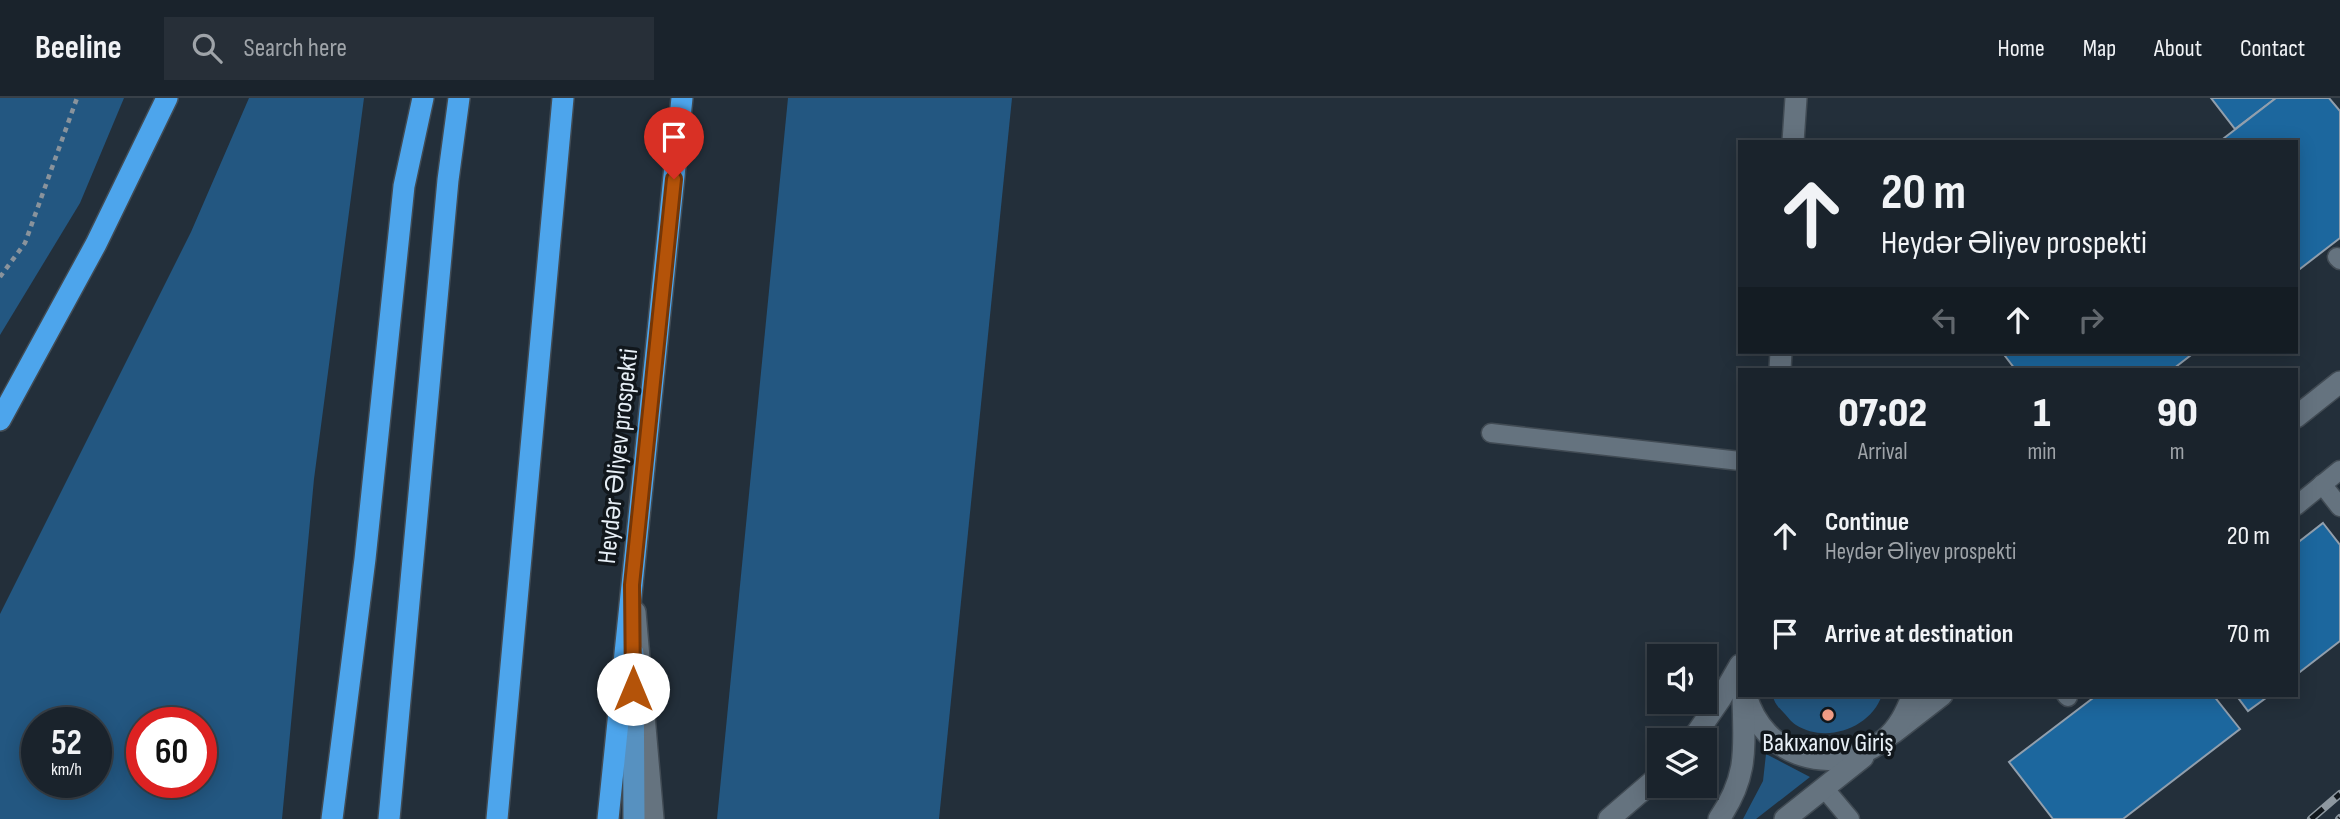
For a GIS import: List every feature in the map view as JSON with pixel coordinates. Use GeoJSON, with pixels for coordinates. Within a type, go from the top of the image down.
{"type":"FeatureCollection","features":[{"type":"Feature","properties":{"kind":"highway"},"geometry":{"type":"LineString","coordinates":[[0,420],[96,244],[167,98]]}},
{"type":"Feature","properties":{"kind":"highway"},"geometry":{"type":"LineString","coordinates":[[332,819],[365,559],[404,186],[422,98]]}},
{"type":"Feature","properties":{"kind":"highway"},"geometry":{"type":"LineString","coordinates":[[390,819],[447,194],[459,98]]}},
{"type":"Feature","properties":{"kind":"highway"},"geometry":{"type":"LineString","coordinates":[[497,819],[563,98]]}},
{"type":"Feature","properties":{"kind":"highway","name":"Heydər Əliyev prospekti"},"geometry":{"type":"LineString","coordinates":[[608,819],[682,98]]}},
{"type":"Feature","properties":{"kind":"main road"},"geometry":{"type":"LineString","coordinates":[[1793,140],[1796,98]]}},
{"type":"Feature","properties":{"kind":"main road"},"geometry":{"type":"LineString","coordinates":[[2298,415],[2339,383]]}},
{"type":"Feature","properties":{"kind":"main road"},"geometry":{"type":"LineString","coordinates":[[632,585],[634,819]]}},
{"type":"Feature","properties":{"kind":"main road"},"geometry":{"type":"LineString","coordinates":[[632,585],[653,819]]}},
{"type":"Feature","properties":{"kind":"main road"},"geometry":{"type":"LineString","coordinates":[[1700,728],[1738,668]]}},
{"type":"Feature","properties":{"kind":"main road"},"geometry":{"type":"LineString","coordinates":[[1719,819],[1733,797],[1742,772],[1744,697]]}},
{"type":"Feature","properties":{"kind":"main road"},"geometry":{"type":"LineString","coordinates":[[1745,697],[1765,732],[1786,749],[1811,758],[1837,760],[1863,753],[1886,738],[1903,718],[1912,697]]}},
{"type":"Feature","properties":{"kind":"main road"},"geometry":{"type":"LineString","coordinates":[[1785,819],[1939,697]]}},
{"type":"Feature","properties":{"kind":"main road"},"geometry":{"type":"LineString","coordinates":[[1609,819],[1647,786]]}},
{"type":"Feature","properties":{"kind":"lane"},"geometry":{"type":"LineString","coordinates":[[1491,432],[1738,461]]}},
{"type":"Feature","properties":{"kind":"lane"},"geometry":{"type":"LineString","coordinates":[[2298,504],[2340,470]]}},
{"type":"Feature","properties":{"kind":"lane"},"geometry":{"type":"LineString","coordinates":[[2322,484],[2340,507]]}},
{"type":"Feature","properties":{"kind":"lane"},"geometry":{"type":"LineString","coordinates":[[1824,788],[1850,819]]}},
{"type":"Feature","properties":{"kind":"path"},"geometry":{"type":"LineString","coordinates":[[0,276],[25,243],[77,98]]}},
{"type":"Feature","properties":{"kind":"shaded area"},"geometry":{"type":"Polygon","coordinates":[[[0,98],[124,98],[80,203],[0,335],[0,98]]]}},
{"type":"Feature","properties":{"kind":"shaded area"},"geometry":{"type":"Polygon","coordinates":[[[249,98],[364,98],[314,479],[282,819],[0,819],[0,614],[191,232],[249,98]]]}},
{"type":"Feature","properties":{"kind":"shaded area"},"geometry":{"type":"Polygon","coordinates":[[[788,98],[1012,98],[939,819],[717,819],[788,98]]]}},
{"type":"Feature","properties":{"kind":"shaded area","name":"Bakıxanov Giriş"},"geometry":{"type":"Polygon","coordinates":[[[1773,697],[1881,697],[1876,707],[1858,724],[1833,733],[1808,731],[1794,724],[1773,697]]]}},
{"type":"Feature","properties":{"kind":"shaded area"},"geometry":{"type":"Polygon","coordinates":[[[1766,754],[1810,777],[1756,819],[1743,819],[1763,781],[1766,754]]]}},
{"type":"Feature","properties":{"kind":"building"},"geometry":{"type":"Polygon","coordinates":[[[2211,98],[2276,98],[2235,129],[2211,98]]]}},
{"type":"Feature","properties":{"kind":"building"},"geometry":{"type":"Polygon","coordinates":[[[2276,98],[2329,98],[2340,111],[2340,238],[2298,270],[2298,140],[2222,140],[2276,98]]]}},
{"type":"Feature","properties":{"kind":"building"},"geometry":{"type":"Polygon","coordinates":[[[2004,354],[2192,354],[2174,368],[2014,368],[2004,354]]]}},
{"type":"Feature","properties":{"kind":"building"},"geometry":{"type":"Polygon","coordinates":[[[2323,523],[2340,545],[2340,641],[2298,673],[2298,542],[2323,523]]]}},
{"type":"Feature","properties":{"kind":"building"},"geometry":{"type":"Polygon","coordinates":[[[2094,697],[2215,697],[2240,729],[2123,819],[2053,819],[2009,762],[2094,697]]]}},
{"type":"Feature","properties":{"kind":"building"},"geometry":{"type":"Polygon","coordinates":[[[2238,697],[2267,697],[2248,711],[2238,697]]]}},
{"type":"Feature","properties":{"kind":"railway"},"geometry":{"type":"LineString","coordinates":[[2311,819],[2340,794]]}},
{"type":"Feature","properties":{"kind":"place","name":"Bakıxanov Giriş"},"geometry":{"type":"Point","coordinates":[1828,715]}},
{"type":"Feature","properties":{"kind":"route"},"geometry":{"type":"LineString","coordinates":[[633,689],[632,585],[674,179]]}}]}
